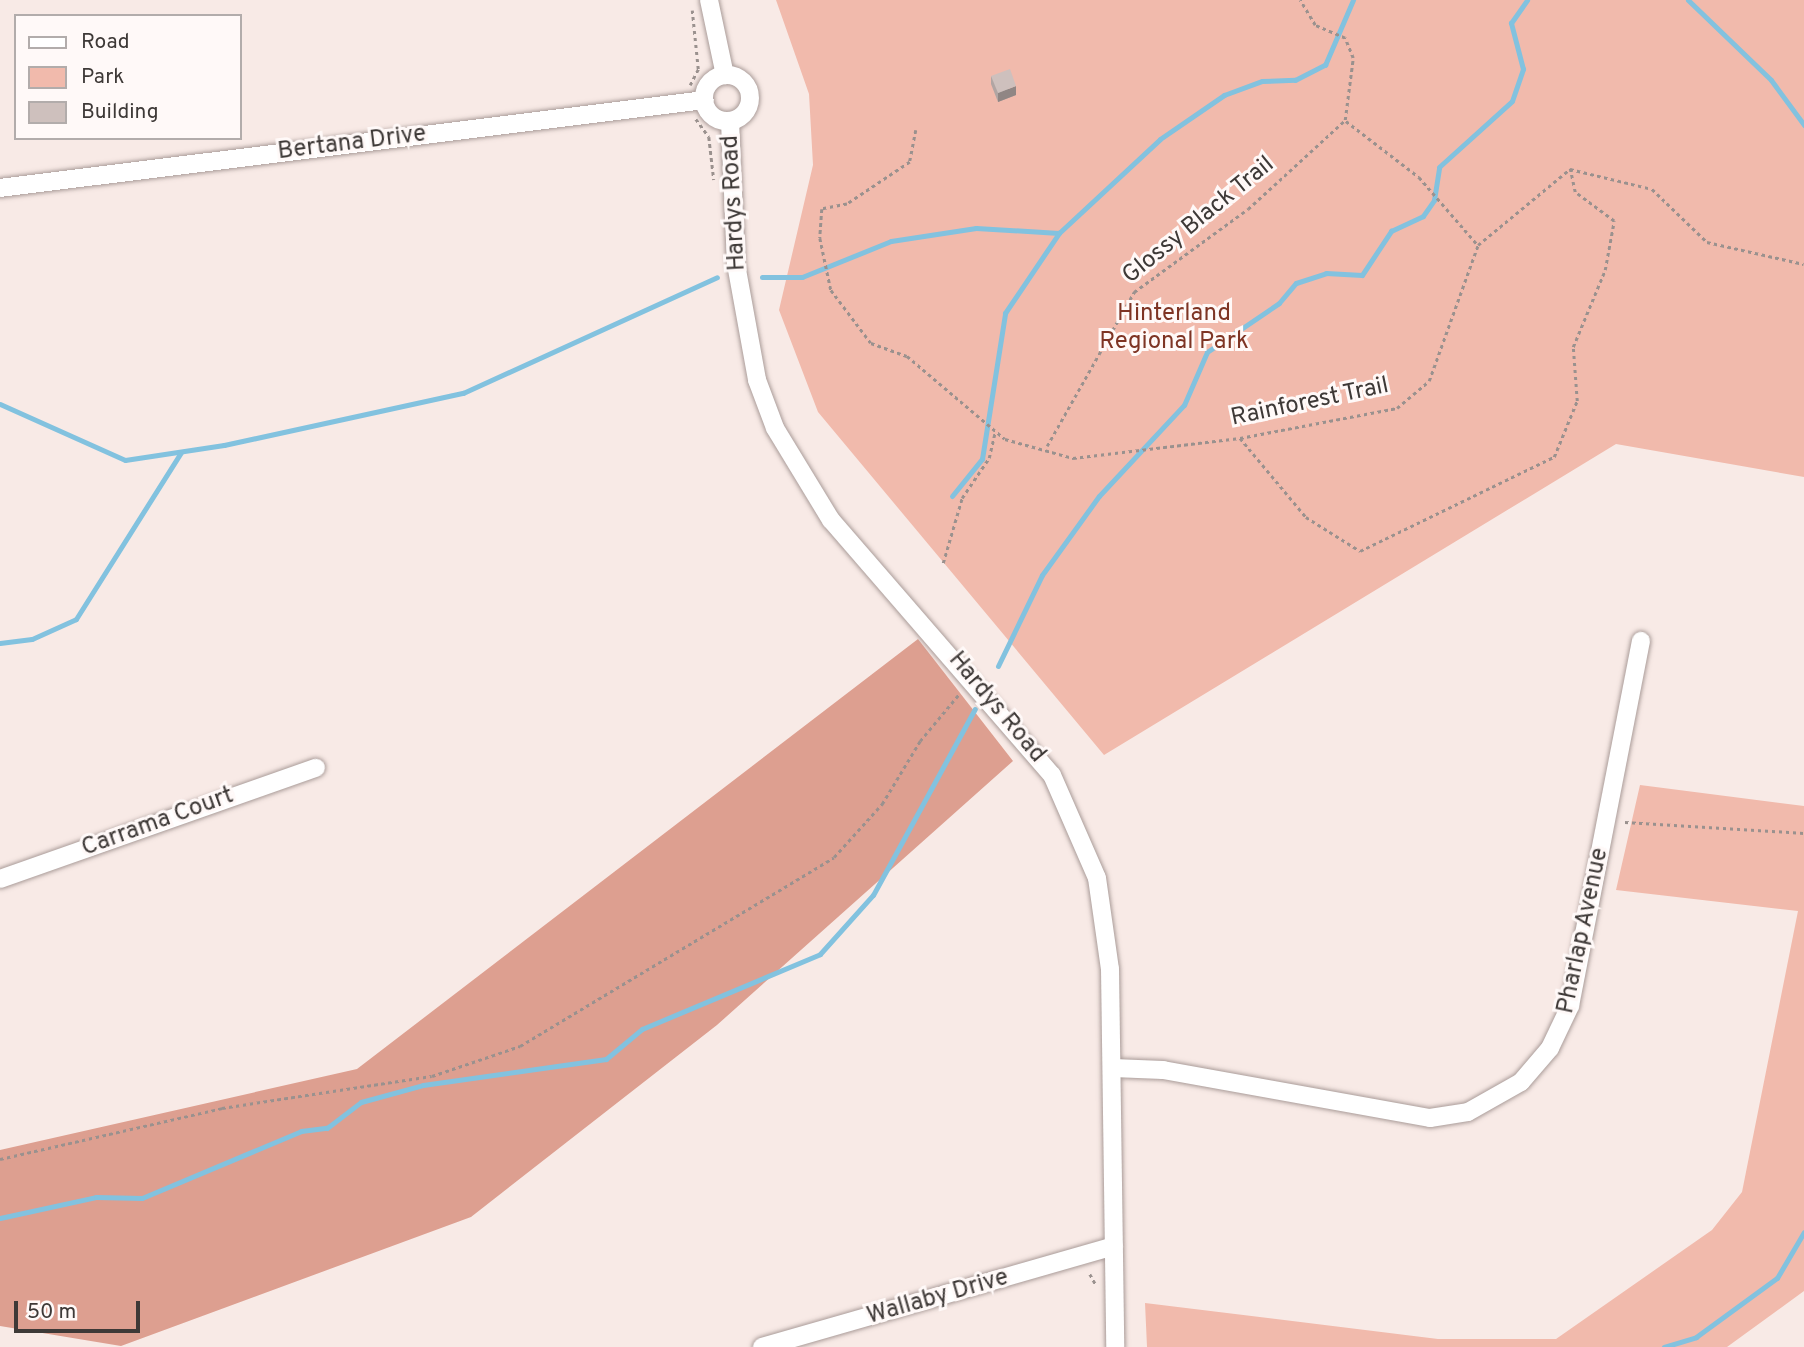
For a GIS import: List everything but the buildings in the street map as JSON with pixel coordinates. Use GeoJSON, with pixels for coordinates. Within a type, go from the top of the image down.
{"type":"FeatureCollection","features":[{"type":"Feature","properties":{"kind":"street"},"geometry":{"type":"LineString","coordinates":[[709,0],[725,75]]}},
{"type":"Feature","properties":{"kind":"street"},"geometry":{"type":"LineString","coordinates":[[725,75],[741,80],[750,94],[746,112],[730,121],[710,113],[705,100],[710,83],[725,75]]}},
{"type":"Feature","properties":{"kind":"street","name":"Bertana Drive"},"geometry":{"type":"LineString","coordinates":[[0,188],[705,100]]}},
{"type":"Feature","properties":{"kind":"street","name":"Hardys Road"},"geometry":{"type":"LineString","coordinates":[[730,121],[736,264],[757,380],[775,428],[831,520],[1052,775],[1076,821],[1107,921],[1113,1068],[1115,1347]]}},
{"type":"Feature","properties":{"kind":"street","name":"Pharlap Avenue"},"geometry":{"type":"LineString","coordinates":[[1113,1068],[1163,1070],[1403,1116],[1450,1116],[1490,1103],[1529,1074],[1563,1028],[1641,642]]}},
{"type":"Feature","properties":{"kind":"street","name":"Carrama Court"},"geometry":{"type":"LineString","coordinates":[[0,879],[316,768]]}},
{"type":"Feature","properties":{"kind":"street","name":"Wallaby Drive"},"geometry":{"type":"LineString","coordinates":[[762,1347],[1114,1246]]}},
{"type":"Feature","properties":{"kind":"path"},"geometry":{"type":"LineString","coordinates":[[680,90],[698,69],[691,0]]}},
{"type":"Feature","properties":{"kind":"path"},"geometry":{"type":"LineString","coordinates":[[1300,0],[1315,25],[1345,38],[1353,58],[1345,120],[1419,177],[1478,245],[1570,169]]}},
{"type":"Feature","properties":{"kind":"path"},"geometry":{"type":"LineString","coordinates":[[692,117],[709,137],[716,193]]}},
{"type":"Feature","properties":{"kind":"path","name":"Glossy Black Trail"},"geometry":{"type":"LineString","coordinates":[[1047,446],[1135,292],[1248,209],[1345,120]]}},
{"type":"Feature","properties":{"kind":"path"},"geometry":{"type":"LineString","coordinates":[[916,130],[910,162],[847,204],[822,209],[820,239],[831,290],[871,343],[906,356],[995,431],[1047,446]]}},
{"type":"Feature","properties":{"kind":"path"},"geometry":{"type":"LineString","coordinates":[[1570,169],[1652,189],[1707,242],[1804,264]]}},
{"type":"Feature","properties":{"kind":"path"},"geometry":{"type":"LineString","coordinates":[[1240,438],[1306,517],[1360,551],[1554,457],[1577,401],[1573,347],[1605,270],[1614,221],[1576,192],[1570,169]]}},
{"type":"Feature","properties":{"kind":"path","name":"Rainforest Trail"},"geometry":{"type":"LineString","coordinates":[[1047,446],[1073,458],[1240,438],[1397,408],[1429,381],[1478,245]]}},
{"type":"Feature","properties":{"kind":"path"},"geometry":{"type":"LineString","coordinates":[[943,563],[962,498],[989,458],[995,431]]}},
{"type":"Feature","properties":{"kind":"path"},"geometry":{"type":"LineString","coordinates":[[0,1159],[222,1108],[432,1076],[520,1046],[834,857],[882,804],[936,718],[964,689],[972,698]]}},
{"type":"Feature","properties":{"kind":"path"},"geometry":{"type":"LineString","coordinates":[[1607,820],[1804,833]]}},
{"type":"Feature","properties":{"kind":"green space","name":"Hinterland Regional Park"},"geometry":{"type":"Polygon","coordinates":[[[776,0],[1804,0],[1804,477],[1616,444],[1104,755],[818,412],[779,310],[813,165],[809,94],[776,0]]]}},
{"type":"Feature","properties":{"kind":"green space"},"geometry":{"type":"Polygon","coordinates":[[[1640,785],[1804,806],[1804,1291],[1727,1347],[1147,1347],[1145,1303],[1438,1339],[1556,1339],[1712,1230],[1742,1192],[1798,911],[1616,890],[1640,785]]]}},
{"type":"Feature","properties":{"kind":"shaded area"},"geometry":{"type":"Polygon","coordinates":[[[918,639],[1013,761],[717,1025],[471,1217],[121,1346],[0,1326],[0,1150],[357,1069],[918,639]]]}},
{"type":"Feature","properties":{"kind":"waterway"},"geometry":{"type":"LineString","coordinates":[[952,496],[982,459],[1005,313],[1059,233],[1160,139],[1224,95],[1262,81],[1295,80],[1325,65],[1353,0]]}},
{"type":"Feature","properties":{"kind":"waterway"},"geometry":{"type":"LineString","coordinates":[[998,666],[1042,575],[1099,496],[1184,405],[1207,352],[1279,303],[1296,283],[1326,273],[1362,275],[1391,231],[1423,216],[1434,200],[1439,167],[1512,101],[1523,69],[1511,23],[1527,0]]}},
{"type":"Feature","properties":{"kind":"waterway"},"geometry":{"type":"LineString","coordinates":[[1688,0],[1771,80],[1804,125]]}},
{"type":"Feature","properties":{"kind":"waterway"},"geometry":{"type":"LineString","coordinates":[[762,277],[802,277],[891,241],[976,228],[1059,233]]}},
{"type":"Feature","properties":{"kind":"waterway"},"geometry":{"type":"LineString","coordinates":[[0,404],[125,460],[224,445],[463,393],[717,277]]}},
{"type":"Feature","properties":{"kind":"waterway"},"geometry":{"type":"LineString","coordinates":[[0,643],[32,639],[76,619],[181,452]]}},
{"type":"Feature","properties":{"kind":"waterway"},"geometry":{"type":"LineString","coordinates":[[0,1218],[96,1197],[142,1198],[301,1131],[327,1128],[361,1102],[423,1085],[606,1059],[642,1029],[820,954],[873,895],[975,709]]}},
{"type":"Feature","properties":{"kind":"waterway"},"geometry":{"type":"LineString","coordinates":[[1664,1347],[1696,1337],[1777,1278],[1804,1232]]}}]}
